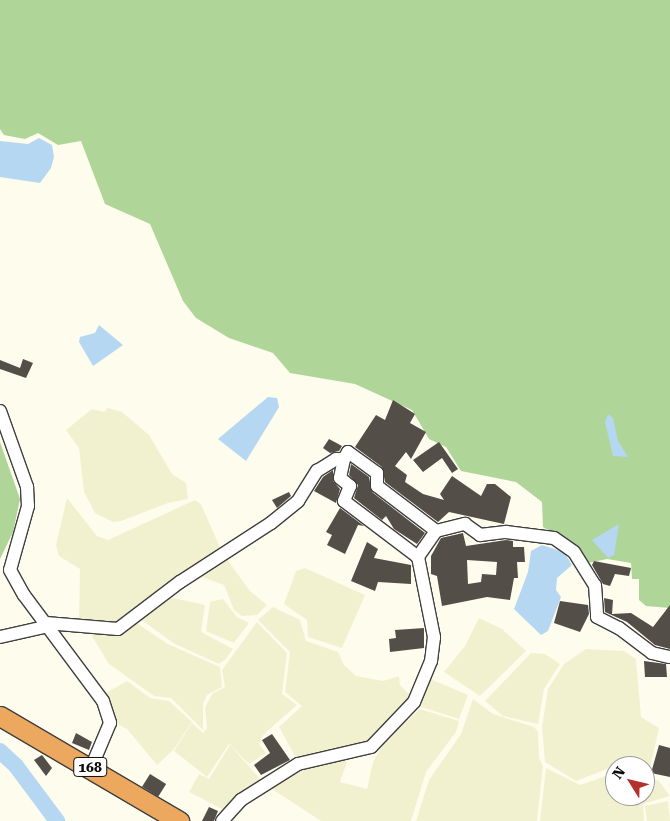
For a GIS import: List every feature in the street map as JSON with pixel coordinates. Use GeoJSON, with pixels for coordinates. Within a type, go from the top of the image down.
{"type":"FeatureCollection","features":[{"type":"Feature","properties":{"kind":"highway","name":"168"},"geometry":{"type":"LineString","coordinates":[[0,716],[178,821]]}},
{"type":"Feature","properties":{"kind":"street"},"geometry":{"type":"LineString","coordinates":[[0,411],[27,487],[28,506],[10,570],[16,583],[86,673],[106,711],[110,723],[106,738],[91,768]]}},
{"type":"Feature","properties":{"kind":"street"},"geometry":{"type":"LineString","coordinates":[[222,821],[241,800],[298,764],[371,747],[414,702],[430,661],[434,638],[418,557],[344,501],[350,486],[340,478],[344,459],[348,452],[377,473],[377,486],[436,531]]}},
{"type":"Feature","properties":{"kind":"street"},"geometry":{"type":"LineString","coordinates":[[0,637],[48,625],[118,629],[180,582],[271,523],[298,501],[316,471],[336,459],[344,459]]}},
{"type":"Feature","properties":{"kind":"street"},"geometry":{"type":"LineString","coordinates":[[418,557],[436,531],[465,524],[480,535],[506,532],[554,538],[574,552],[595,585],[597,617],[619,628],[652,653],[670,657]]}},
{"type":"Feature","properties":{"kind":"street"},"geometry":{"type":"LineString","coordinates":[[0,573],[13,555]]}},
{"type":"Feature","properties":{"kind":"green space"},"geometry":{"type":"Polygon","coordinates":[[[0,0],[670,0],[670,608],[646,606],[639,600],[639,579],[632,579],[631,563],[607,559],[588,563],[577,548],[543,527],[542,502],[516,482],[461,471],[446,447],[429,439],[412,410],[355,384],[290,373],[273,353],[229,338],[196,318],[183,301],[150,224],[105,204],[81,141],[58,145],[38,133],[25,139],[4,135],[0,129],[0,0]]]}},
{"type":"Feature","properties":{"kind":"green space"},"geometry":{"type":"Polygon","coordinates":[[[108,408],[122,412],[149,435],[172,474],[186,483],[188,499],[168,503],[121,521],[113,522],[95,513],[84,492],[79,448],[66,430],[92,409],[104,412],[108,408]]]}},
{"type":"Feature","properties":{"kind":"green space"},"geometry":{"type":"Polygon","coordinates":[[[0,442],[20,499],[13,532],[0,559],[0,442]]]}},
{"type":"Feature","properties":{"kind":"green space"},"geometry":{"type":"Polygon","coordinates":[[[67,498],[97,536],[108,540],[195,500],[201,504],[222,552],[120,625],[79,622],[80,569],[59,556],[56,545],[67,498]]]}},
{"type":"Feature","properties":{"kind":"green space"},"geometry":{"type":"Polygon","coordinates":[[[226,558],[250,591],[267,605],[257,615],[242,616],[234,610],[224,585],[202,577],[226,558]]]}},
{"type":"Feature","properties":{"kind":"green space"},"geometry":{"type":"Polygon","coordinates":[[[305,568],[365,595],[342,648],[308,637],[307,620],[284,604],[296,571],[305,568]]]}},
{"type":"Feature","properties":{"kind":"green space"},"geometry":{"type":"Polygon","coordinates":[[[169,597],[205,605],[201,632],[233,649],[225,660],[219,664],[175,644],[140,619],[169,597]]]}},
{"type":"Feature","properties":{"kind":"green space"},"geometry":{"type":"Polygon","coordinates":[[[223,599],[237,617],[249,623],[234,643],[206,631],[210,602],[223,599]]]}},
{"type":"Feature","properties":{"kind":"green space"},"geometry":{"type":"Polygon","coordinates":[[[273,607],[300,620],[306,641],[338,652],[344,665],[356,676],[383,681],[399,676],[400,685],[413,698],[372,742],[301,760],[295,756],[279,727],[302,706],[285,692],[290,652],[258,620],[273,607]]]}},
{"type":"Feature","properties":{"kind":"green space"},"geometry":{"type":"Polygon","coordinates":[[[479,618],[502,629],[526,651],[480,696],[444,672],[465,646],[479,618]]]}},
{"type":"Feature","properties":{"kind":"green space"},"geometry":{"type":"Polygon","coordinates":[[[135,622],[168,644],[220,667],[222,687],[207,695],[203,704],[203,730],[171,698],[154,696],[109,664],[90,633],[135,622]]]}},
{"type":"Feature","properties":{"kind":"green space"},"geometry":{"type":"Polygon","coordinates":[[[257,622],[287,653],[282,694],[297,705],[263,735],[259,744],[266,753],[249,764],[229,744],[207,777],[174,751],[192,723],[203,733],[207,728],[205,708],[212,694],[225,687],[222,670],[257,622]]]}},
{"type":"Feature","properties":{"kind":"green space"},"geometry":{"type":"Polygon","coordinates":[[[586,649],[624,651],[636,659],[641,717],[659,728],[653,756],[605,756],[605,770],[576,781],[545,762],[542,727],[548,689],[564,664],[586,649]]]}},
{"type":"Feature","properties":{"kind":"green space"},"geometry":{"type":"Polygon","coordinates":[[[531,653],[545,654],[560,664],[544,689],[538,724],[503,716],[485,701],[531,653]]]}},
{"type":"Feature","properties":{"kind":"green space"},"geometry":{"type":"Polygon","coordinates":[[[428,678],[468,695],[459,719],[418,706],[428,678]]]}},
{"type":"Feature","properties":{"kind":"green space"},"geometry":{"type":"Polygon","coordinates":[[[127,681],[150,698],[169,701],[192,722],[174,749],[157,765],[127,729],[116,723],[106,693],[127,681]]]}},
{"type":"Feature","properties":{"kind":"green space"},"geometry":{"type":"Polygon","coordinates":[[[473,699],[493,714],[534,727],[538,732],[539,758],[543,766],[537,821],[416,821],[429,780],[461,734],[473,699]]]}},
{"type":"Feature","properties":{"kind":"green space"},"geometry":{"type":"Polygon","coordinates":[[[420,709],[459,721],[456,732],[426,772],[411,821],[321,821],[269,787],[304,770],[348,759],[340,782],[367,789],[373,762],[385,741],[420,709]]]}},
{"type":"Feature","properties":{"kind":"green space"},"geometry":{"type":"Polygon","coordinates":[[[230,745],[261,780],[250,786],[226,811],[189,792],[199,774],[209,779],[230,745]]]}},
{"type":"Feature","properties":{"kind":"green space"},"geometry":{"type":"Polygon","coordinates":[[[546,768],[580,785],[605,776],[605,806],[643,806],[644,821],[540,821],[546,768]]]}},
{"type":"Feature","properties":{"kind":"green space"},"geometry":{"type":"Polygon","coordinates":[[[655,780],[659,781],[670,796],[655,800],[655,780]]]}},
{"type":"Feature","properties":{"kind":"green space"},"geometry":{"type":"Polygon","coordinates":[[[668,801],[670,821],[647,821],[645,806],[655,806],[655,804],[668,801]]]}},
{"type":"Feature","properties":{"kind":"water"},"geometry":{"type":"Polygon","coordinates":[[[39,138],[52,145],[54,157],[51,168],[40,183],[0,177],[0,141],[28,144],[39,138]]]}},
{"type":"Feature","properties":{"kind":"water"},"geometry":{"type":"Polygon","coordinates":[[[99,325],[123,345],[93,366],[79,342],[80,337],[95,333],[99,325]]]}},
{"type":"Feature","properties":{"kind":"water"},"geometry":{"type":"Polygon","coordinates":[[[268,397],[277,398],[279,407],[246,461],[218,439],[268,397]]]}},
{"type":"Feature","properties":{"kind":"water"},"geometry":{"type":"Polygon","coordinates":[[[608,414],[613,418],[618,441],[628,457],[613,456],[605,422],[608,414]]]}},
{"type":"Feature","properties":{"kind":"water"},"geometry":{"type":"Polygon","coordinates":[[[619,524],[614,555],[608,558],[592,540],[619,524]]]}},
{"type":"Feature","properties":{"kind":"water"},"geometry":{"type":"Polygon","coordinates":[[[542,545],[564,552],[572,565],[557,578],[556,590],[561,597],[548,631],[541,635],[514,609],[528,572],[531,551],[542,545]]]}},
{"type":"Feature","properties":{"kind":"building"},"geometry":{"type":"Polygon","coordinates":[[[23,359],[33,363],[26,378],[0,369],[0,360],[20,368],[23,359]]]}},
{"type":"Feature","properties":{"kind":"building"},"geometry":{"type":"Polygon","coordinates":[[[393,400],[415,414],[410,423],[426,432],[411,459],[406,452],[395,466],[407,475],[405,482],[423,494],[444,500],[440,494],[452,476],[481,496],[487,484],[495,484],[511,497],[504,524],[449,512],[438,522],[385,482],[382,467],[355,447],[376,415],[385,420],[393,400]]]}},
{"type":"Feature","properties":{"kind":"building"},"geometry":{"type":"Polygon","coordinates":[[[329,439],[342,446],[339,451],[330,453],[323,448],[329,439]]]}},
{"type":"Feature","properties":{"kind":"building"},"geometry":{"type":"Polygon","coordinates":[[[439,442],[458,469],[452,473],[442,458],[423,472],[413,460],[439,442]]]}},
{"type":"Feature","properties":{"kind":"building"},"geometry":{"type":"Polygon","coordinates":[[[351,464],[369,477],[372,492],[425,533],[417,544],[394,529],[386,516],[382,520],[354,498],[358,485],[349,475],[351,464]]]}},
{"type":"Feature","properties":{"kind":"building"},"geometry":{"type":"Polygon","coordinates":[[[333,470],[333,481],[340,489],[336,503],[314,491],[323,477],[333,470]]]}},
{"type":"Feature","properties":{"kind":"building"},"geometry":{"type":"Polygon","coordinates":[[[289,492],[291,496],[277,508],[272,500],[289,492]]]}},
{"type":"Feature","properties":{"kind":"building"},"geometry":{"type":"Polygon","coordinates":[[[340,508],[364,526],[358,525],[345,554],[327,545],[332,535],[326,532],[340,508]]]}},
{"type":"Feature","properties":{"kind":"building"},"geometry":{"type":"Polygon","coordinates":[[[463,533],[466,546],[506,540],[513,541],[513,547],[524,547],[525,562],[517,562],[518,578],[514,578],[510,600],[487,597],[442,606],[437,576],[431,574],[431,556],[441,538],[463,533]],[[467,560],[468,584],[481,582],[482,574],[496,575],[497,562],[467,560]]]}},
{"type":"Feature","properties":{"kind":"building"},"geometry":{"type":"Polygon","coordinates":[[[367,542],[378,549],[374,558],[411,565],[411,584],[378,582],[375,591],[351,581],[367,542]]]}},
{"type":"Feature","properties":{"kind":"building"},"geometry":{"type":"Polygon","coordinates":[[[594,561],[631,568],[629,576],[615,574],[610,586],[603,584],[592,565],[594,561]]]}},
{"type":"Feature","properties":{"kind":"building"},"geometry":{"type":"Polygon","coordinates":[[[604,598],[613,600],[612,614],[631,613],[653,627],[670,605],[670,649],[655,645],[627,622],[605,612],[604,598]]]}},
{"type":"Feature","properties":{"kind":"building"},"geometry":{"type":"Polygon","coordinates":[[[560,601],[588,605],[589,614],[580,632],[554,623],[560,601]]]}},
{"type":"Feature","properties":{"kind":"building"},"geometry":{"type":"Polygon","coordinates":[[[424,628],[424,648],[390,652],[389,639],[396,638],[395,630],[424,628]]]}},
{"type":"Feature","properties":{"kind":"building"},"geometry":{"type":"Polygon","coordinates":[[[644,661],[666,664],[667,677],[645,677],[644,661]]]}},
{"type":"Feature","properties":{"kind":"building"},"geometry":{"type":"Polygon","coordinates":[[[76,733],[92,742],[89,750],[72,743],[76,733]]]}},
{"type":"Feature","properties":{"kind":"building"},"geometry":{"type":"Polygon","coordinates":[[[272,734],[290,760],[261,775],[254,765],[270,753],[262,740],[272,734]]]}},
{"type":"Feature","properties":{"kind":"building"},"geometry":{"type":"Polygon","coordinates":[[[659,745],[670,748],[670,777],[655,774],[655,759],[659,745]]]}},
{"type":"Feature","properties":{"kind":"building"},"geometry":{"type":"Polygon","coordinates":[[[42,755],[52,768],[46,776],[34,760],[42,755]]]}},
{"type":"Feature","properties":{"kind":"building"},"geometry":{"type":"Polygon","coordinates":[[[150,774],[166,784],[158,797],[142,787],[150,774]]]}},
{"type":"Feature","properties":{"kind":"building"},"geometry":{"type":"Polygon","coordinates":[[[209,807],[218,811],[214,821],[202,821],[209,807]]]}},
{"type":"Feature","properties":{"kind":"waterway"},"geometry":{"type":"LineString","coordinates":[[0,751],[16,766],[57,821]]}}]}
